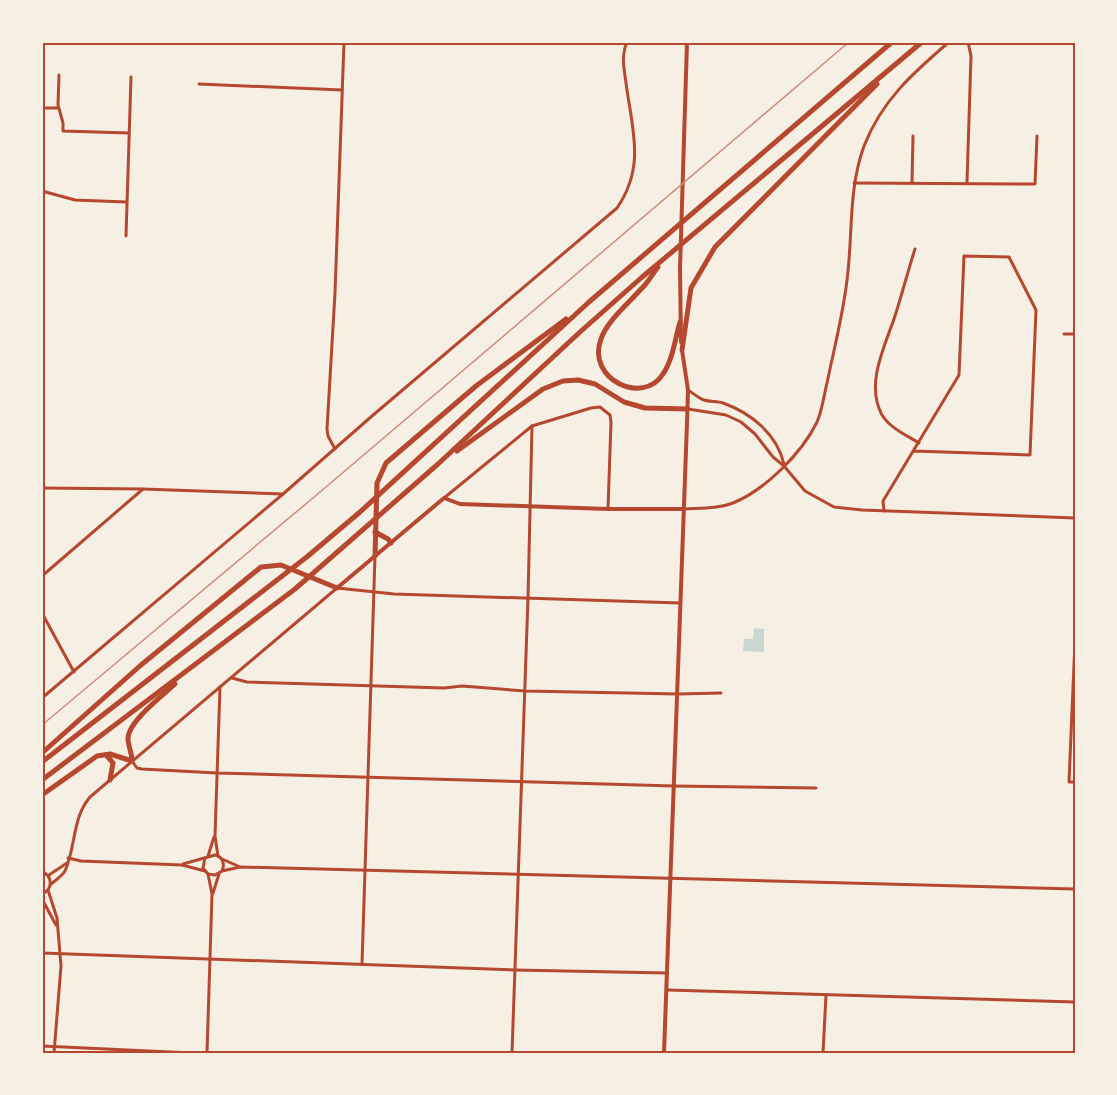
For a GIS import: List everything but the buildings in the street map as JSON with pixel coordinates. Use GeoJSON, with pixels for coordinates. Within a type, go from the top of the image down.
{"type":"FeatureCollection","features":[{"type":"Feature","properties":{"kind":"highway"},"geometry":{"type":"LineString","coordinates":[[42,762],[277,581],[360,512],[589,302],[892,42]]}},
{"type":"Feature","properties":{"kind":"highway"},"geometry":{"type":"LineString","coordinates":[[42,780],[295,589],[438,464],[580,332],[662,260],[922,42]]}},
{"type":"Feature","properties":{"kind":"highway"},"geometry":{"type":"LineString","coordinates":[[682,350],[691,288],[716,247],[899,61]]}},
{"type":"Feature","properties":{"kind":"highway"},"geometry":{"type":"LineString","coordinates":[[662,260],[644,287],[602,336],[599,343],[599,359],[605,372],[619,385],[629,387],[637,388],[658,381],[667,366],[680,322]]}},
{"type":"Feature","properties":{"kind":"highway"},"geometry":{"type":"LineString","coordinates":[[375,556],[377,483],[386,463],[476,386],[589,302]]}},
{"type":"Feature","properties":{"kind":"highway"},"geometry":{"type":"LineString","coordinates":[[438,464],[543,389],[563,381],[579,380],[595,384],[624,402],[645,408],[688,409]]}},
{"type":"Feature","properties":{"kind":"highway"},"geometry":{"type":"LineString","coordinates":[[375,531],[391,543]]}},
{"type":"Feature","properties":{"kind":"highway"},"geometry":{"type":"LineString","coordinates":[[42,753],[141,665],[261,567],[281,565],[337,588]]}},
{"type":"Feature","properties":{"kind":"highway"},"geometry":{"type":"LineString","coordinates":[[42,795],[89,760],[103,755],[114,755],[132,761],[128,739],[133,725],[197,663]]}},
{"type":"Feature","properties":{"kind":"highway"},"geometry":{"type":"LineString","coordinates":[[103,755],[111,758],[114,763],[110,780]]}},
{"type":"Feature","properties":{"kind":"main road"},"geometry":{"type":"LineString","coordinates":[[664,1053],[688,409],[680,322],[682,167],[687,42]]}},
{"type":"Feature","properties":{"kind":"main road"},"geometry":{"type":"LineString","coordinates":[[337,588],[444,498],[460,504],[684,509]]}},
{"type":"Feature","properties":{"kind":"street"},"geometry":{"type":"LineString","coordinates":[[336,450],[328,436],[327,429],[335,293],[344,42]]}},
{"type":"Feature","properties":{"kind":"street"},"geometry":{"type":"LineString","coordinates":[[42,698],[336,450],[372,416],[617,208],[630,186],[635,163],[623,59],[627,42]]}},
{"type":"Feature","properties":{"kind":"street"},"geometry":{"type":"LineString","coordinates":[[684,509],[711,508],[733,503],[763,485],[805,443],[818,420],[839,327],[847,279],[854,183],[864,145],[885,105],[911,74],[949,42]]}},
{"type":"Feature","properties":{"kind":"street"},"geometry":{"type":"LineString","coordinates":[[966,182],[971,56],[968,42]]}},
{"type":"Feature","properties":{"kind":"street"},"geometry":{"type":"LineString","coordinates":[[59,75],[58,108],[63,131],[129,133]]}},
{"type":"Feature","properties":{"kind":"street"},"geometry":{"type":"LineString","coordinates":[[126,236],[131,77]]}},
{"type":"Feature","properties":{"kind":"street"},"geometry":{"type":"LineString","coordinates":[[199,84],[342,90]]}},
{"type":"Feature","properties":{"kind":"street"},"geometry":{"type":"LineString","coordinates":[[42,108],[58,108]]}},
{"type":"Feature","properties":{"kind":"street"},"geometry":{"type":"LineString","coordinates":[[912,182],[913,136]]}},
{"type":"Feature","properties":{"kind":"street"},"geometry":{"type":"LineString","coordinates":[[854,183],[1035,183],[1037,136]]}},
{"type":"Feature","properties":{"kind":"street"},"geometry":{"type":"LineString","coordinates":[[42,191],[75,200],[127,202]]}},
{"type":"Feature","properties":{"kind":"street"},"geometry":{"type":"LineString","coordinates":[[915,249],[878,363],[876,391],[878,405],[885,419],[918,443]]}},
{"type":"Feature","properties":{"kind":"street"},"geometry":{"type":"LineString","coordinates":[[884,511],[883,501],[959,375],[964,256],[1009,257],[1036,310],[1029,455],[914,451]]}},
{"type":"Feature","properties":{"kind":"street"},"geometry":{"type":"LineString","coordinates":[[1064,334],[1075,334]]}},
{"type":"Feature","properties":{"kind":"street"},"geometry":{"type":"LineString","coordinates":[[688,390],[705,401],[720,402],[741,411],[761,425],[780,449],[784,466]]}},
{"type":"Feature","properties":{"kind":"street"},"geometry":{"type":"LineString","coordinates":[[444,498],[532,426],[600,407],[610,415],[611,422],[608,509]]}},
{"type":"Feature","properties":{"kind":"street"},"geometry":{"type":"LineString","coordinates":[[688,409],[726,415],[741,422],[755,434],[805,491],[823,503],[841,508],[884,511],[1075,518]]}},
{"type":"Feature","properties":{"kind":"street"},"geometry":{"type":"LineString","coordinates":[[512,1053],[532,426]]}},
{"type":"Feature","properties":{"kind":"street"},"geometry":{"type":"LineString","coordinates":[[42,488],[283,494]]}},
{"type":"Feature","properties":{"kind":"street"},"geometry":{"type":"LineString","coordinates":[[42,576],[143,489]]}},
{"type":"Feature","properties":{"kind":"street"},"geometry":{"type":"LineString","coordinates":[[362,964],[375,556]]}},
{"type":"Feature","properties":{"kind":"street"},"geometry":{"type":"LineString","coordinates":[[42,894],[65,871],[82,807],[90,797],[337,588],[374,592],[682,603]]}},
{"type":"Feature","properties":{"kind":"street"},"geometry":{"type":"LineString","coordinates":[[42,613],[74,672]]}},
{"type":"Feature","properties":{"kind":"street"},"geometry":{"type":"LineString","coordinates":[[1075,641],[1069,782],[1075,782]]}},
{"type":"Feature","properties":{"kind":"street"},"geometry":{"type":"LineString","coordinates":[[232,678],[247,682],[444,688],[462,686],[525,691],[721,693]]}},
{"type":"Feature","properties":{"kind":"street"},"geometry":{"type":"LineString","coordinates":[[218,856],[215,836],[220,687]]}},
{"type":"Feature","properties":{"kind":"street"},"geometry":{"type":"LineString","coordinates":[[132,761],[137,768],[142,769],[217,773],[816,788]]}},
{"type":"Feature","properties":{"kind":"street"},"geometry":{"type":"LineString","coordinates":[[207,1053],[212,894],[203,865],[215,836]]}},
{"type":"Feature","properties":{"kind":"street"},"geometry":{"type":"LineString","coordinates":[[182,865],[218,856],[240,867]]}},
{"type":"Feature","properties":{"kind":"street"},"geometry":{"type":"LineString","coordinates":[[212,894],[224,863],[222,859]]}},
{"type":"Feature","properties":{"kind":"street"},"geometry":{"type":"LineString","coordinates":[[48,875],[67,860],[182,865],[215,875],[240,867],[1075,889]]}},
{"type":"Feature","properties":{"kind":"street"},"geometry":{"type":"LineString","coordinates":[[42,871],[48,875],[51,884]]}},
{"type":"Feature","properties":{"kind":"street"},"geometry":{"type":"LineString","coordinates":[[48,890],[57,918],[60,953],[61,983],[54,1053]]}},
{"type":"Feature","properties":{"kind":"street"},"geometry":{"type":"LineString","coordinates":[[42,899],[57,927]]}},
{"type":"Feature","properties":{"kind":"street"},"geometry":{"type":"LineString","coordinates":[[42,953],[514,970],[668,973]]}},
{"type":"Feature","properties":{"kind":"street"},"geometry":{"type":"LineString","coordinates":[[667,990],[1075,1002]]}},
{"type":"Feature","properties":{"kind":"street"},"geometry":{"type":"LineString","coordinates":[[823,1053],[826,995]]}},
{"type":"Feature","properties":{"kind":"street"},"geometry":{"type":"LineString","coordinates":[[42,1046],[192,1053]]}},
{"type":"Feature","properties":{"kind":"shaded area"},"geometry":{"type":"Polygon","coordinates":[[[754,628],[764,629],[764,652],[743,651],[744,639],[753,639],[754,628]]]}},
{"type":"Feature","properties":{"kind":"railway"},"geometry":{"type":"LineString","coordinates":[[42,725],[326,487],[849,42]]}}]}
